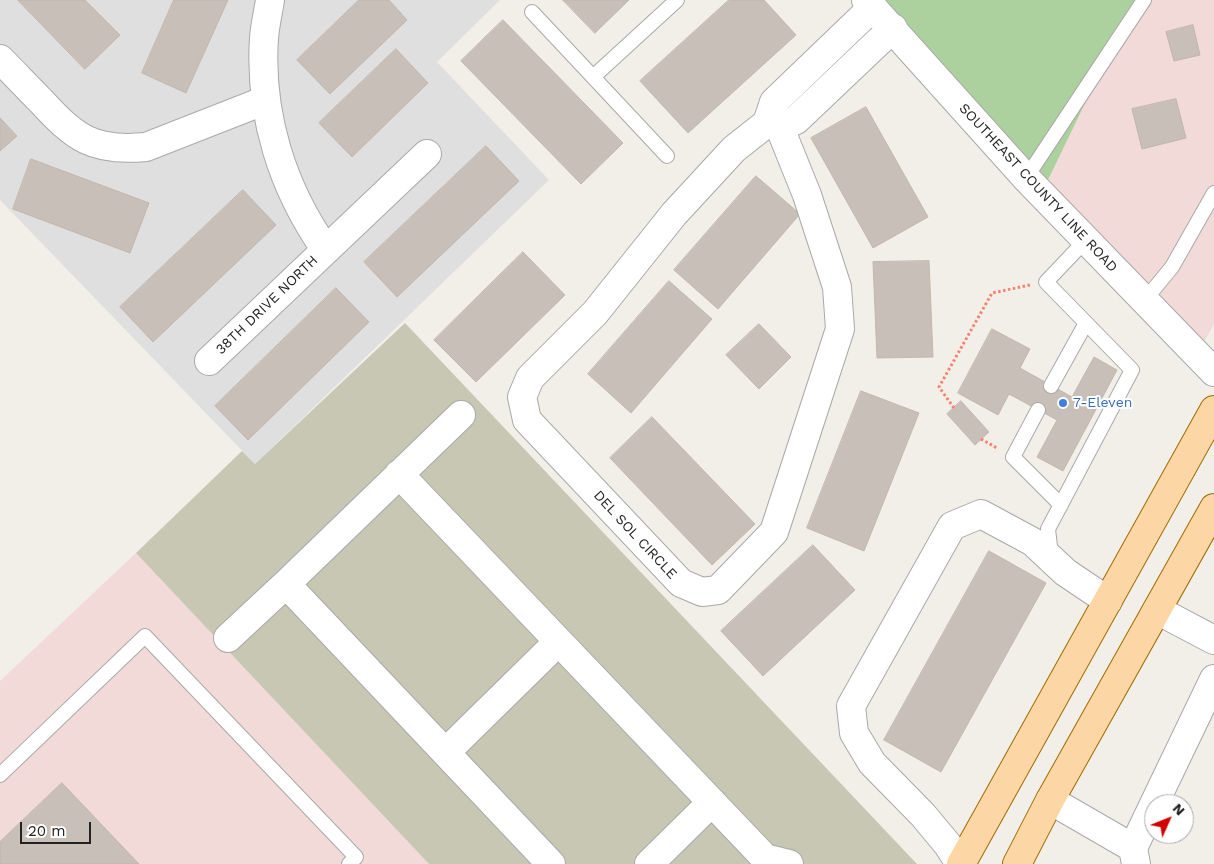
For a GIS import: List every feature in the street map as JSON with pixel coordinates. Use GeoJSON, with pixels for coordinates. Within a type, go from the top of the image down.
{"type":"FeatureCollection","features":[{"type":"Feature","properties":{"kind":"main road"},"geometry":{"type":"LineString","coordinates":[[960,864],[1214,410]]}},
{"type":"Feature","properties":{"kind":"main road"},"geometry":{"type":"LineString","coordinates":[[1017,864],[1050,800],[1214,508]]}},
{"type":"Feature","properties":{"kind":"street","name":"38TH DRIVE NORTH"},"geometry":{"type":"LineString","coordinates":[[270,0],[264,38],[264,80],[266,100],[278,157],[294,196],[314,233],[326,250]]}},
{"type":"Feature","properties":{"kind":"street"},"geometry":{"type":"LineString","coordinates":[[773,126],[774,102],[801,77],[870,4]]}},
{"type":"Feature","properties":{"kind":"street","name":"SOUTHEAST COUNTY LINE ROAD"},"geometry":{"type":"LineString","coordinates":[[870,4],[1026,178],[1214,372]]}},
{"type":"Feature","properties":{"kind":"street","name":"DEL SOL CIRCLE"},"geometry":{"type":"LineString","coordinates":[[773,126],[807,195],[837,287],[840,329],[774,532],[718,590],[702,592],[681,583],[527,420],[522,397],[530,378],[595,313],[674,214],[734,149],[773,126],[796,120],[893,28]]}},
{"type":"Feature","properties":{"kind":"street"},"geometry":{"type":"LineString","coordinates":[[0,59],[64,126],[78,136],[94,143],[111,147],[129,148],[154,144],[266,100]]}},
{"type":"Feature","properties":{"kind":"street"},"geometry":{"type":"LineString","coordinates":[[801,77],[822,96]]}},
{"type":"Feature","properties":{"kind":"street","name":"38TH DRIVE NORTH"},"geometry":{"type":"LineString","coordinates":[[209,361],[427,154]]}},
{"type":"Feature","properties":{"kind":"street"},"geometry":{"type":"LineString","coordinates":[[228,638],[461,415]]}},
{"type":"Feature","properties":{"kind":"street"},"geometry":{"type":"LineString","coordinates":[[399,474],[765,858],[789,864]]}},
{"type":"Feature","properties":{"kind":"street"},"geometry":{"type":"LineString","coordinates":[[960,864],[948,845],[915,806],[872,763],[854,733],[851,706],[952,526],[981,514],[1033,542],[1065,572],[1108,601]]}},
{"type":"Feature","properties":{"kind":"street"},"geometry":{"type":"LineString","coordinates":[[286,584],[551,864]]}},
{"type":"Feature","properties":{"kind":"street"},"geometry":{"type":"LineString","coordinates":[[1157,610],[1214,640]]}},
{"type":"Feature","properties":{"kind":"street"},"geometry":{"type":"LineString","coordinates":[[446,752],[558,642]]}},
{"type":"Feature","properties":{"kind":"street"},"geometry":{"type":"LineString","coordinates":[[1159,794],[1214,679]]}},
{"type":"Feature","properties":{"kind":"street"},"geometry":{"type":"LineString","coordinates":[[1050,800],[1135,856],[1144,831]]}},
{"type":"Feature","properties":{"kind":"street"},"geometry":{"type":"LineString","coordinates":[[649,864],[712,802]]}},
{"type":"Feature","properties":{"kind":"lane"},"geometry":{"type":"LineString","coordinates":[[593,77],[676,0]]}},
{"type":"Feature","properties":{"kind":"lane"},"geometry":{"type":"LineString","coordinates":[[1026,178],[1144,0]]}},
{"type":"Feature","properties":{"kind":"lane"},"geometry":{"type":"LineString","coordinates":[[532,12],[667,156]]}},
{"type":"Feature","properties":{"kind":"lane"},"geometry":{"type":"LineString","coordinates":[[1144,301],[1172,267],[1214,193]]}},
{"type":"Feature","properties":{"kind":"lane"},"geometry":{"type":"LineString","coordinates":[[1051,559],[1048,529],[1132,370],[1046,282],[1085,241]]}},
{"type":"Feature","properties":{"kind":"lane"},"geometry":{"type":"LineString","coordinates":[[1052,386],[1086,323]]}},
{"type":"Feature","properties":{"kind":"lane"},"geometry":{"type":"LineString","coordinates":[[1038,410],[1012,457],[1061,505]]}},
{"type":"Feature","properties":{"kind":"lane"},"geometry":{"type":"LineString","coordinates":[[0,775],[145,636],[356,856],[348,864]]}},
{"type":"Feature","properties":{"kind":"path"},"geometry":{"type":"LineString","coordinates":[[954,408],[939,387],[992,293],[1046,282]]}},
{"type":"Feature","properties":{"kind":"shaded area"},"geometry":{"type":"Polygon","coordinates":[[[0,0],[500,0],[437,62],[549,180],[255,464],[0,200],[0,0]]]}},
{"type":"Feature","properties":{"kind":"shaded area"},"geometry":{"type":"Polygon","coordinates":[[[1144,0],[1214,0],[1214,324],[1204,342],[1048,180],[1093,87],[1144,0]]]}},
{"type":"Feature","properties":{"kind":"shaded area"},"geometry":{"type":"Polygon","coordinates":[[[405,323],[917,864],[429,864],[136,553],[242,451],[255,464],[405,323]]]}},
{"type":"Feature","properties":{"kind":"shaded area"},"geometry":{"type":"Polygon","coordinates":[[[136,553],[429,864],[0,864],[0,681],[136,553]]]}},
{"type":"Feature","properties":{"kind":"green space"},"geometry":{"type":"Polygon","coordinates":[[[885,0],[1144,0],[1093,87],[1048,180],[885,0]]]}},
{"type":"Feature","properties":{"kind":"building"},"geometry":{"type":"Polygon","coordinates":[[[18,0],[85,0],[120,35],[85,69],[18,0]]]}},
{"type":"Feature","properties":{"kind":"building"},"geometry":{"type":"Polygon","coordinates":[[[174,0],[228,0],[186,93],[142,73],[174,0]]]}},
{"type":"Feature","properties":{"kind":"building"},"geometry":{"type":"Polygon","coordinates":[[[359,0],[389,0],[407,20],[330,94],[297,60],[359,0]]]}},
{"type":"Feature","properties":{"kind":"building"},"geometry":{"type":"Polygon","coordinates":[[[563,0],[629,0],[595,33],[563,0]]]}},
{"type":"Feature","properties":{"kind":"building"},"geometry":{"type":"Polygon","coordinates":[[[729,0],[764,0],[796,35],[688,133],[640,81],[729,0]]]}},
{"type":"Feature","properties":{"kind":"building"},"geometry":{"type":"Polygon","coordinates":[[[503,20],[623,143],[581,184],[461,61],[503,20]]]}},
{"type":"Feature","properties":{"kind":"building"},"geometry":{"type":"Polygon","coordinates":[[[1193,25],[1200,55],[1174,61],[1166,32],[1193,25]]]}},
{"type":"Feature","properties":{"kind":"building"},"geometry":{"type":"Polygon","coordinates":[[[396,49],[428,83],[352,157],[319,123],[396,49]]]}},
{"type":"Feature","properties":{"kind":"building"},"geometry":{"type":"Polygon","coordinates":[[[1176,99],[1186,138],[1142,149],[1132,109],[1176,99]]]}},
{"type":"Feature","properties":{"kind":"building"},"geometry":{"type":"Polygon","coordinates":[[[866,107],[928,217],[873,248],[811,138],[866,107]]]}},
{"type":"Feature","properties":{"kind":"building"},"geometry":{"type":"Polygon","coordinates":[[[0,118],[17,136],[0,151],[0,118]]]}},
{"type":"Feature","properties":{"kind":"building"},"geometry":{"type":"Polygon","coordinates":[[[486,146],[519,181],[397,297],[364,262],[486,146]]]}},
{"type":"Feature","properties":{"kind":"building"},"geometry":{"type":"Polygon","coordinates":[[[31,159],[149,203],[130,253],[13,209],[31,159]]]}},
{"type":"Feature","properties":{"kind":"building"},"geometry":{"type":"Polygon","coordinates":[[[756,176],[800,214],[718,309],[674,270],[756,176]]]}},
{"type":"Feature","properties":{"kind":"building"},"geometry":{"type":"Polygon","coordinates":[[[243,190],[276,225],[153,342],[120,307],[243,190]]]}},
{"type":"Feature","properties":{"kind":"building"},"geometry":{"type":"Polygon","coordinates":[[[523,252],[565,295],[476,382],[434,340],[523,252]]]}},
{"type":"Feature","properties":{"kind":"building"},"geometry":{"type":"Polygon","coordinates":[[[929,261],[933,357],[877,358],[873,262],[929,261]]]}},
{"type":"Feature","properties":{"kind":"building"},"geometry":{"type":"Polygon","coordinates":[[[669,281],[712,319],[631,413],[588,374],[669,281]]]}},
{"type":"Feature","properties":{"kind":"building"},"geometry":{"type":"Polygon","coordinates":[[[336,288],[369,322],[248,440],[215,406],[336,288]]]}},
{"type":"Feature","properties":{"kind":"building"},"geometry":{"type":"Polygon","coordinates":[[[759,324],[791,357],[759,389],[726,355],[759,324]]]}},
{"type":"Feature","properties":{"kind":"building","name":"7-Eleven"},"geometry":{"type":"Polygon","coordinates":[[[992,329],[1030,349],[1020,368],[1072,397],[1094,357],[1117,370],[1063,471],[1037,457],[1057,420],[1009,394],[998,415],[958,393],[992,329]]]}},
{"type":"Feature","properties":{"kind":"building"},"geometry":{"type":"Polygon","coordinates":[[[861,391],[919,413],[864,551],[807,528],[861,391]]]}},
{"type":"Feature","properties":{"kind":"building"},"geometry":{"type":"Polygon","coordinates":[[[961,401],[989,432],[975,445],[947,414],[961,401]]]}},
{"type":"Feature","properties":{"kind":"building"},"geometry":{"type":"Polygon","coordinates":[[[652,417],[755,524],[712,565],[610,458],[652,417]]]}},
{"type":"Feature","properties":{"kind":"building"},"geometry":{"type":"Polygon","coordinates":[[[813,545],[855,590],[763,676],[721,631],[813,545]]]}},
{"type":"Feature","properties":{"kind":"building"},"geometry":{"type":"Polygon","coordinates":[[[989,551],[1046,583],[941,772],[884,740],[989,551]]]}},
{"type":"Feature","properties":{"kind":"building"},"geometry":{"type":"Polygon","coordinates":[[[62,783],[139,864],[0,864],[0,842],[62,783]]]}},
{"type":"Feature","properties":{"kind":"place","name":"7-Eleven"},"geometry":{"type":"Point","coordinates":[1063,403]}}]}
